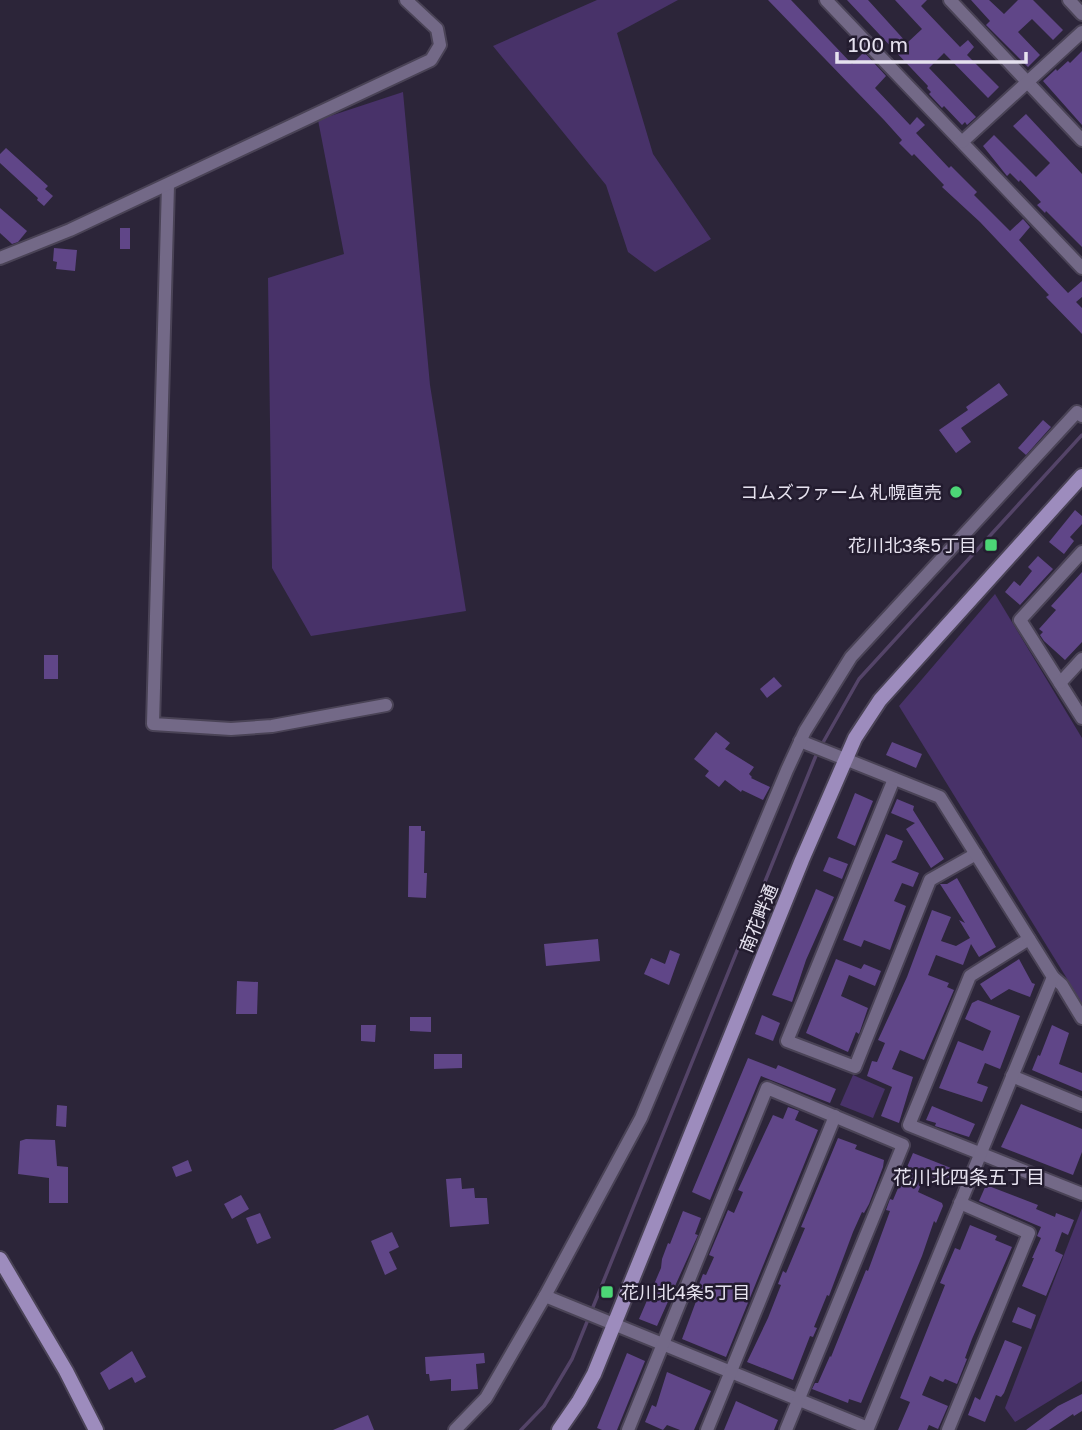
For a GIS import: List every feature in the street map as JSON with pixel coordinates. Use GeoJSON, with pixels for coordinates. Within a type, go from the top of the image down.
{"type":"FeatureCollection","features":[{"type":"Feature","properties":{"kind":"street"},"geometry":{"type":"LineString","coordinates":[[0,258],[70,230],[168,185],[431,60],[440,45],[437,29],[405,0]]}},
{"type":"Feature","properties":{"kind":"street"},"geometry":{"type":"LineString","coordinates":[[826,0],[1082,268]]}},
{"type":"Feature","properties":{"kind":"street"},"geometry":{"type":"LineString","coordinates":[[950,0],[1082,140]]}},
{"type":"Feature","properties":{"kind":"street"},"geometry":{"type":"LineString","coordinates":[[1069,0],[1082,14]]}},
{"type":"Feature","properties":{"kind":"street"},"geometry":{"type":"LineString","coordinates":[[962,142],[1082,32]]}},
{"type":"Feature","properties":{"kind":"street"},"geometry":{"type":"LineString","coordinates":[[168,185],[153,724],[231,729],[272,726],[386,705]]}},
{"type":"Feature","properties":{"kind":"street"},"geometry":{"type":"LineString","coordinates":[[455,1430],[486,1398],[545,1296],[641,1118],[806,744],[851,657],[1077,412],[1082,416]]}},
{"type":"Feature","properties":{"kind":"street","name":"南花畔通"},"geometry":{"type":"LineString","coordinates":[[559,1430],[594,1374],[797,873],[855,738],[880,700],[1082,476]]}},
{"type":"Feature","properties":{"kind":"street"},"geometry":{"type":"LineString","coordinates":[[1082,552],[1020,621],[1082,718]]}},
{"type":"Feature","properties":{"kind":"street"},"geometry":{"type":"LineString","coordinates":[[1060,683],[1082,659]]}},
{"type":"Feature","properties":{"kind":"street"},"geometry":{"type":"LineString","coordinates":[[806,744],[940,797],[1082,1018]]}},
{"type":"Feature","properties":{"kind":"street"},"geometry":{"type":"LineString","coordinates":[[894,779],[788,1041],[855,1067],[930,880],[976,854]]}},
{"type":"Feature","properties":{"kind":"street"},"geometry":{"type":"LineString","coordinates":[[1029,939],[970,976],[909,1125],[1082,1194]]}},
{"type":"Feature","properties":{"kind":"street"},"geometry":{"type":"LineString","coordinates":[[545,1296],[869,1429],[1053,976]]}},
{"type":"Feature","properties":{"kind":"street"},"geometry":{"type":"LineString","coordinates":[[1012,1076],[1082,1105]]}},
{"type":"Feature","properties":{"kind":"street"},"geometry":{"type":"LineString","coordinates":[[628,1430],[767,1088],[903,1145],[786,1430]]}},
{"type":"Feature","properties":{"kind":"street"},"geometry":{"type":"LineString","coordinates":[[707,1430],[835,1116]]}},
{"type":"Feature","properties":{"kind":"street"},"geometry":{"type":"LineString","coordinates":[[948,1430],[1029,1233],[960,1203]]}},
{"type":"Feature","properties":{"kind":"street"},"geometry":{"type":"LineString","coordinates":[[0,1259],[66,1371],[96,1430]]}},
{"type":"Feature","properties":{"kind":"shaded area"},"geometry":{"type":"Polygon","coordinates":[[[597,0],[678,0],[617,33],[653,154],[711,239],[655,272],[628,252],[606,185],[493,46],[597,0]]]}},
{"type":"Feature","properties":{"kind":"shaded area"},"geometry":{"type":"Polygon","coordinates":[[[403,92],[430,385],[466,611],[311,636],[272,568],[268,278],[344,254],[318,120],[403,92]]]}},
{"type":"Feature","properties":{"kind":"shaded area"},"geometry":{"type":"Polygon","coordinates":[[[995,594],[1082,738],[1082,1003],[899,706],[995,594]]]}},
{"type":"Feature","properties":{"kind":"shaded area"},"geometry":{"type":"Polygon","coordinates":[[[853,1075],[885,1089],[873,1118],[840,1105],[853,1075]]]}},
{"type":"Feature","properties":{"kind":"shaded area"},"geometry":{"type":"Polygon","coordinates":[[[1082,1208],[1082,1381],[1015,1422],[1005,1408],[1082,1208]]]}},
{"type":"Feature","properties":{"kind":"building"},"geometry":{"type":"Polygon","coordinates":[[[768,0],[791,0],[852,64],[864,52],[886,76],[875,88],[910,125],[917,117],[925,125],[916,133],[949,168],[951,166],[977,192],[974,195],[1010,231],[1023,219],[1030,227],[1019,240],[1068,293],[1082,281],[1082,297],[1076,302],[1082,308],[1082,334],[1046,297],[1049,295],[980,222],[942,187],[944,185],[914,154],[912,156],[899,143],[902,140],[884,120],[768,0]]]}},
{"type":"Feature","properties":{"kind":"building"},"geometry":{"type":"Polygon","coordinates":[[[847,0],[868,0],[907,43],[922,29],[895,0],[927,0],[921,6],[960,47],[968,40],[974,47],[967,55],[999,87],[988,98],[944,53],[929,68],[976,117],[967,125],[965,122],[962,125],[929,94],[931,92],[928,86],[847,0]]]}},
{"type":"Feature","properties":{"kind":"building"},"geometry":{"type":"Polygon","coordinates":[[[971,0],[989,0],[1004,14],[1018,0],[1033,0],[1063,30],[1053,40],[1032,19],[1018,32],[1040,55],[1028,67],[986,25],[990,21],[971,0]]]}},
{"type":"Feature","properties":{"kind":"building"},"geometry":{"type":"Polygon","coordinates":[[[1082,51],[1082,125],[1043,81],[1068,61],[1070,63],[1082,51]]]}},
{"type":"Feature","properties":{"kind":"building"},"geometry":{"type":"Polygon","coordinates":[[[1026,114],[1082,174],[1082,247],[1037,205],[1041,202],[1020,180],[1019,182],[1010,173],[1007,176],[983,146],[994,135],[1036,177],[1050,163],[1013,126],[1026,114]]]}},
{"type":"Feature","properties":{"kind":"building"},"geometry":{"type":"Polygon","coordinates":[[[6,148],[48,186],[45,189],[53,196],[44,206],[0,163],[0,154],[6,148]]]}},
{"type":"Feature","properties":{"kind":"building"},"geometry":{"type":"Polygon","coordinates":[[[0,208],[27,231],[18,242],[12,244],[0,233],[0,208]]]}},
{"type":"Feature","properties":{"kind":"building"},"geometry":{"type":"Polygon","coordinates":[[[120,228],[130,228],[130,249],[120,249],[120,228]]]}},
{"type":"Feature","properties":{"kind":"building"},"geometry":{"type":"Polygon","coordinates":[[[54,248],[77,250],[75,271],[56,269],[57,262],[53,261],[54,248]]]}},
{"type":"Feature","properties":{"kind":"building"},"geometry":{"type":"Polygon","coordinates":[[[999,383],[1008,395],[961,428],[971,442],[956,453],[939,430],[968,410],[966,407],[999,383]]]}},
{"type":"Feature","properties":{"kind":"building"},"geometry":{"type":"Polygon","coordinates":[[[1043,420],[1051,427],[1026,455],[1018,448],[1043,420]]]}},
{"type":"Feature","properties":{"kind":"building"},"geometry":{"type":"Polygon","coordinates":[[[1075,510],[1082,516],[1082,524],[1070,537],[1074,541],[1064,554],[1049,542],[1075,510]]]}},
{"type":"Feature","properties":{"kind":"building"},"geometry":{"type":"Polygon","coordinates":[[[1038,556],[1053,569],[1020,605],[1005,592],[1014,581],[1020,586],[1032,571],[1028,567],[1038,556]]]}},
{"type":"Feature","properties":{"kind":"building"},"geometry":{"type":"Polygon","coordinates":[[[1082,572],[1082,642],[1065,660],[1044,641],[1040,635],[1043,632],[1039,629],[1056,610],[1051,606],[1082,572]]]}},
{"type":"Feature","properties":{"kind":"building"},"geometry":{"type":"Polygon","coordinates":[[[44,655],[58,655],[58,679],[44,679],[44,655]]]}},
{"type":"Feature","properties":{"kind":"building"},"geometry":{"type":"Polygon","coordinates":[[[774,677],[782,686],[767,698],[760,689],[774,677]]]}},
{"type":"Feature","properties":{"kind":"building"},"geometry":{"type":"Polygon","coordinates":[[[716,732],[730,743],[725,749],[754,767],[749,774],[751,778],[770,787],[763,800],[742,790],[741,792],[725,780],[719,787],[705,776],[709,771],[694,759],[716,732]]]}},
{"type":"Feature","properties":{"kind":"building"},"geometry":{"type":"Polygon","coordinates":[[[892,742],[922,754],[916,768],[886,755],[892,742]]]}},
{"type":"Feature","properties":{"kind":"building"},"geometry":{"type":"Polygon","coordinates":[[[855,793],[873,801],[855,846],[837,838],[855,793]]]}},
{"type":"Feature","properties":{"kind":"building"},"geometry":{"type":"Polygon","coordinates":[[[897,799],[914,806],[913,810],[944,859],[931,868],[906,829],[915,823],[891,813],[897,799]]]}},
{"type":"Feature","properties":{"kind":"building"},"geometry":{"type":"Polygon","coordinates":[[[409,826],[421,826],[421,831],[425,831],[426,898],[408,897],[409,826]]]}},
{"type":"Feature","properties":{"kind":"building"},"geometry":{"type":"Polygon","coordinates":[[[886,834],[903,841],[896,859],[891,862],[919,873],[913,887],[902,883],[894,901],[906,906],[890,950],[864,940],[861,947],[843,940],[886,834]]]}},
{"type":"Feature","properties":{"kind":"building"},"geometry":{"type":"Polygon","coordinates":[[[829,857],[848,864],[842,879],[823,871],[829,857]]]}},
{"type":"Feature","properties":{"kind":"building"},"geometry":{"type":"Polygon","coordinates":[[[957,878],[996,947],[979,957],[971,944],[963,965],[936,955],[928,975],[949,983],[947,987],[954,990],[924,1060],[900,1050],[892,1069],[913,1077],[899,1123],[881,1116],[892,1087],[867,1076],[872,1061],[877,1062],[885,1043],[878,1040],[907,977],[932,910],[951,917],[941,941],[956,946],[970,938],[959,920],[965,923],[940,884],[947,884],[957,878]]]}},
{"type":"Feature","properties":{"kind":"building"},"geometry":{"type":"Polygon","coordinates":[[[816,889],[834,897],[806,960],[792,1002],[772,995],[816,889]]]}},
{"type":"Feature","properties":{"kind":"building"},"geometry":{"type":"Polygon","coordinates":[[[598,939],[600,961],[546,966],[544,944],[598,939]]]}},
{"type":"Feature","properties":{"kind":"building"},"geometry":{"type":"Polygon","coordinates":[[[670,950],[680,954],[669,985],[644,974],[651,958],[665,964],[670,950]]]}},
{"type":"Feature","properties":{"kind":"building"},"geometry":{"type":"Polygon","coordinates":[[[836,959],[861,969],[864,964],[881,971],[875,986],[849,975],[841,996],[868,1008],[859,1034],[856,1032],[848,1052],[806,1033],[836,959]]]}},
{"type":"Feature","properties":{"kind":"building"},"geometry":{"type":"Polygon","coordinates":[[[1019,959],[1035,984],[1030,997],[1009,989],[991,1000],[980,984],[1019,959]]]}},
{"type":"Feature","properties":{"kind":"building"},"geometry":{"type":"Polygon","coordinates":[[[237,981],[258,982],[257,1014],[236,1014],[237,981]]]}},
{"type":"Feature","properties":{"kind":"building"},"geometry":{"type":"Polygon","coordinates":[[[978,1000],[1020,1016],[1000,1069],[985,1063],[977,1083],[988,1087],[982,1102],[939,1088],[958,1041],[983,1051],[991,1031],[965,1019],[972,1003],[978,1000]]]}},
{"type":"Feature","properties":{"kind":"building"},"geometry":{"type":"Polygon","coordinates":[[[762,1015],[780,1023],[773,1041],[755,1034],[762,1015]]]}},
{"type":"Feature","properties":{"kind":"building"},"geometry":{"type":"Polygon","coordinates":[[[410,1017],[431,1017],[431,1032],[410,1031],[410,1017]]]}},
{"type":"Feature","properties":{"kind":"building"},"geometry":{"type":"Polygon","coordinates":[[[361,1025],[376,1025],[375,1042],[361,1041],[361,1025]]]}},
{"type":"Feature","properties":{"kind":"building"},"geometry":{"type":"Polygon","coordinates":[[[1052,1025],[1069,1033],[1059,1064],[1082,1073],[1082,1091],[1032,1070],[1052,1025]]]}},
{"type":"Feature","properties":{"kind":"building"},"geometry":{"type":"Polygon","coordinates":[[[434,1054],[462,1054],[462,1068],[434,1069],[434,1054]]]}},
{"type":"Feature","properties":{"kind":"building"},"geometry":{"type":"Polygon","coordinates":[[[748,1058],[776,1069],[778,1065],[836,1089],[830,1103],[761,1076],[710,1200],[692,1192],[748,1058]]]}},
{"type":"Feature","properties":{"kind":"building"},"geometry":{"type":"Polygon","coordinates":[[[1021,1104],[1082,1129],[1082,1152],[1073,1175],[1001,1147],[1021,1104]]]}},
{"type":"Feature","properties":{"kind":"building"},"geometry":{"type":"Polygon","coordinates":[[[57,1105],[67,1106],[66,1127],[56,1126],[57,1105]]]}},
{"type":"Feature","properties":{"kind":"building"},"geometry":{"type":"Polygon","coordinates":[[[932,1106],[975,1124],[969,1137],[935,1126],[936,1123],[926,1120],[932,1106]]]}},
{"type":"Feature","properties":{"kind":"building"},"geometry":{"type":"Polygon","coordinates":[[[788,1107],[799,1111],[795,1120],[818,1130],[726,1357],[682,1339],[701,1288],[698,1287],[703,1274],[706,1275],[714,1257],[709,1255],[728,1210],[734,1213],[743,1192],[738,1190],[773,1115],[783,1119],[788,1107]]]}},
{"type":"Feature","properties":{"kind":"building"},"geometry":{"type":"Polygon","coordinates":[[[838,1138],[857,1145],[855,1149],[884,1160],[883,1167],[869,1204],[864,1213],[862,1212],[853,1232],[829,1296],[827,1295],[814,1327],[817,1328],[813,1337],[810,1336],[793,1380],[747,1362],[768,1318],[781,1285],[778,1284],[783,1271],[786,1273],[805,1228],[801,1227],[838,1138]]]}},
{"type":"Feature","properties":{"kind":"building"},"geometry":{"type":"Polygon","coordinates":[[[55,1140],[57,1166],[68,1167],[68,1203],[49,1203],[49,1178],[18,1174],[20,1141],[55,1140]]]}},
{"type":"Feature","properties":{"kind":"building"},"geometry":{"type":"Polygon","coordinates":[[[913,1153],[956,1170],[950,1184],[925,1174],[918,1192],[942,1203],[943,1206],[936,1223],[934,1221],[861,1403],[849,1399],[848,1403],[812,1389],[831,1357],[866,1270],[868,1271],[890,1211],[886,1210],[890,1199],[893,1200],[913,1153]]]}},
{"type":"Feature","properties":{"kind":"building"},"geometry":{"type":"Polygon","coordinates":[[[188,1160],[192,1171],[176,1177],[172,1167],[188,1160]]]}},
{"type":"Feature","properties":{"kind":"building"},"geometry":{"type":"Polygon","coordinates":[[[461,1178],[462,1189],[474,1188],[475,1198],[487,1198],[489,1224],[450,1227],[446,1179],[461,1178]]]}},
{"type":"Feature","properties":{"kind":"building"},"geometry":{"type":"Polygon","coordinates":[[[986,1185],[1038,1205],[1036,1209],[1055,1217],[1056,1213],[1074,1220],[1068,1235],[1062,1232],[1055,1251],[1063,1255],[1046,1296],[1022,1286],[1041,1238],[1037,1236],[1041,1227],[979,1201],[986,1185]]]}},
{"type":"Feature","properties":{"kind":"building"},"geometry":{"type":"Polygon","coordinates":[[[241,1195],[249,1209],[232,1219],[224,1204],[241,1195]]]}},
{"type":"Feature","properties":{"kind":"building"},"geometry":{"type":"Polygon","coordinates":[[[683,1211],[701,1218],[695,1234],[698,1235],[657,1326],[639,1319],[683,1211]]]}},
{"type":"Feature","properties":{"kind":"building"},"geometry":{"type":"Polygon","coordinates":[[[260,1213],[271,1238],[257,1244],[246,1218],[260,1213]]]}},
{"type":"Feature","properties":{"kind":"building"},"geometry":{"type":"Polygon","coordinates":[[[970,1225],[997,1236],[995,1240],[1012,1247],[972,1339],[957,1384],[930,1376],[922,1395],[948,1406],[938,1429],[929,1425],[927,1430],[898,1430],[910,1402],[900,1398],[945,1285],[940,1283],[955,1248],[960,1250],[970,1225]]]}},
{"type":"Feature","properties":{"kind":"building"},"geometry":{"type":"Polygon","coordinates":[[[392,1232],[399,1247],[389,1252],[397,1269],[385,1275],[371,1241],[392,1232]]]}},
{"type":"Feature","properties":{"kind":"building"},"geometry":{"type":"Polygon","coordinates":[[[1018,1307],[1036,1315],[1031,1329],[1012,1322],[1018,1307]]]}},
{"type":"Feature","properties":{"kind":"building"},"geometry":{"type":"Polygon","coordinates":[[[1005,1340],[1022,1347],[1004,1393],[1001,1397],[996,1395],[985,1422],[968,1415],[975,1397],[980,1400],[1005,1340]]]}},
{"type":"Feature","properties":{"kind":"building"},"geometry":{"type":"Polygon","coordinates":[[[132,1351],[146,1377],[135,1383],[132,1377],[109,1390],[100,1373],[132,1351]]]}},
{"type":"Feature","properties":{"kind":"building"},"geometry":{"type":"Polygon","coordinates":[[[484,1353],[485,1363],[476,1364],[478,1389],[451,1391],[451,1379],[430,1381],[429,1374],[426,1374],[425,1357],[484,1353]]]}},
{"type":"Feature","properties":{"kind":"building"},"geometry":{"type":"Polygon","coordinates":[[[627,1353],[645,1361],[617,1430],[602,1430],[597,1428],[627,1353]]]}},
{"type":"Feature","properties":{"kind":"building"},"geometry":{"type":"Polygon","coordinates":[[[667,1372],[711,1391],[694,1430],[680,1430],[667,1425],[663,1430],[645,1422],[652,1405],[656,1407],[667,1372]]]}},
{"type":"Feature","properties":{"kind":"building"},"geometry":{"type":"Polygon","coordinates":[[[1082,1394],[1082,1411],[1049,1430],[1026,1430],[1058,1406],[1082,1394]]]}},
{"type":"Feature","properties":{"kind":"building"},"geometry":{"type":"Polygon","coordinates":[[[736,1401],[778,1420],[774,1430],[724,1430],[736,1401]]]}},
{"type":"Feature","properties":{"kind":"building"},"geometry":{"type":"Polygon","coordinates":[[[368,1415],[374,1430],[333,1430],[368,1415]]]}},
{"type":"Feature","properties":{"kind":"waterway"},"geometry":{"type":"LineString","coordinates":[[821,746],[859,679],[1082,435]]}},
{"type":"Feature","properties":{"kind":"waterway"},"geometry":{"type":"LineString","coordinates":[[521,1430],[544,1406],[572,1359],[817,753]]}},
{"type":"Feature","properties":{"kind":"place","name":"コムズファーム 札幌直売"},"geometry":{"type":"Point","coordinates":[956,492]}},
{"type":"Feature","properties":{"kind":"place","name":"花川北3条5丁目"},"geometry":{"type":"Point","coordinates":[991,545]}},
{"type":"Feature","properties":{"kind":"place","name":"花川北4条5丁目"},"geometry":{"type":"Point","coordinates":[607,1292]}},
{"type":"Feature","properties":{"kind":"district","name":"花川北四条五丁目"},"geometry":{"type":"Point","coordinates":[969,1176]}}]}
